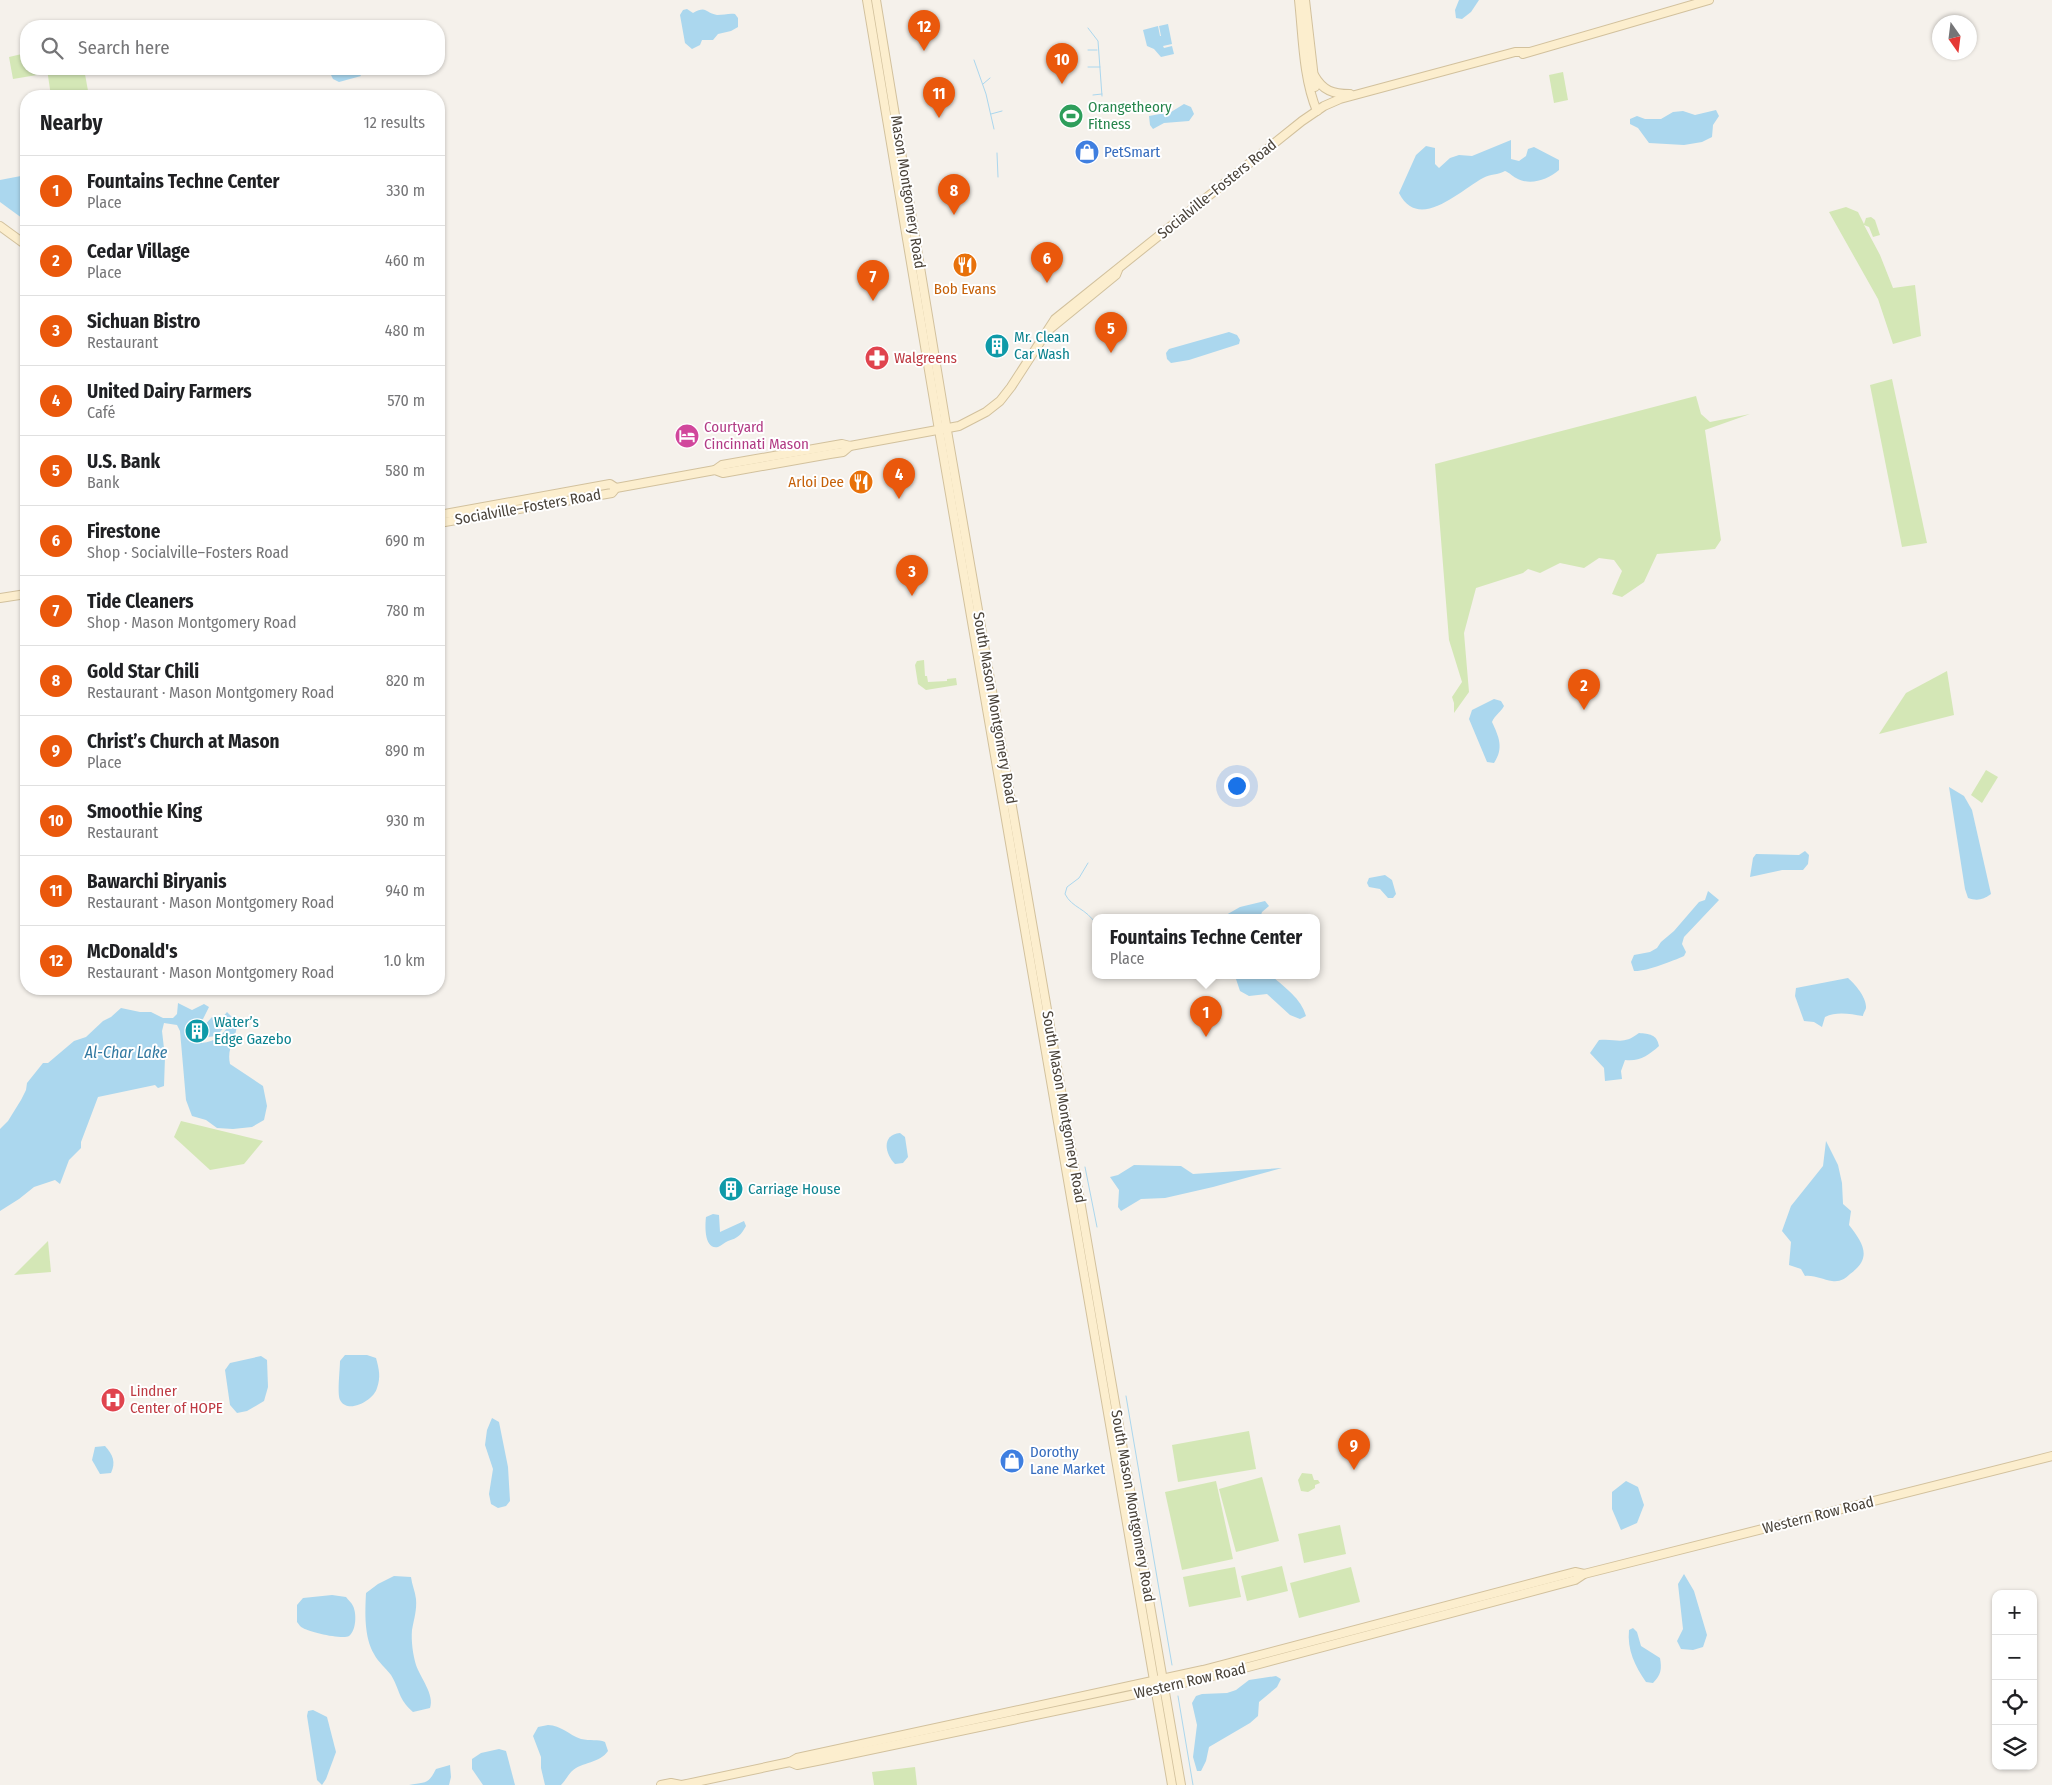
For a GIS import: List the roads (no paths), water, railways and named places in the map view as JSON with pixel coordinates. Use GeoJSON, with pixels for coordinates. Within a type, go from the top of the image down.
{"type":"FeatureCollection","features":[{"type":"Feature","properties":{"kind":"main road","name":"Mason Montgomery Road"},"geometry":{"type":"LineString","coordinates":[[867,0],[866,4],[938,430]]}},
{"type":"Feature","properties":{"kind":"main road","name":"Mason Montgomery Road"},"geometry":{"type":"LineString","coordinates":[[876,0],[947,429]]}},
{"type":"Feature","properties":{"kind":"main road"},"geometry":{"type":"LineString","coordinates":[[1299,0],[1312,101],[1317,111]]}},
{"type":"Feature","properties":{"kind":"main road"},"geometry":{"type":"LineString","coordinates":[[1305,0],[1317,111]]}},
{"type":"Feature","properties":{"kind":"main road","name":"Socialville–Fosters Road"},"geometry":{"type":"LineString","coordinates":[[1317,111],[1324,111],[1354,100],[1516,57],[1709,0]]}},
{"type":"Feature","properties":{"kind":"main road","name":"Socialville–Fosters Road"},"geometry":{"type":"LineString","coordinates":[[445,522],[612,493],[616,488],[715,470],[722,465],[842,444],[850,446],[947,429],[977,418],[1000,401],[1052,322],[1064,310],[1113,271],[1118,270],[1291,128],[1328,104],[1361,93],[1515,52],[1528,52]]}},
{"type":"Feature","properties":{"kind":"main road"},"geometry":{"type":"LineString","coordinates":[[1313,74],[1330,93],[1361,93]]}},
{"type":"Feature","properties":{"kind":"main road"},"geometry":{"type":"LineString","coordinates":[[0,226],[20,241]]}},
{"type":"Feature","properties":{"kind":"main road","name":"South Mason Montgomery Road"},"geometry":{"type":"LineString","coordinates":[[947,429],[1159,1685],[1172,1785]]}},
{"type":"Feature","properties":{"kind":"main road","name":"South Mason Montgomery Road"},"geometry":{"type":"LineString","coordinates":[[938,430],[1159,1685],[1181,1785]]}},
{"type":"Feature","properties":{"kind":"main road","name":"Socialville–Fosters Road"},"geometry":{"type":"LineString","coordinates":[[445,514],[610,484],[616,488]]}},
{"type":"Feature","properties":{"kind":"main road"},"geometry":{"type":"LineString","coordinates":[[0,598],[20,595]]}},
{"type":"Feature","properties":{"kind":"main road","name":"Western Row Road"},"geometry":{"type":"LineString","coordinates":[[662,1785],[672,1783],[681,1785],[790,1762],[797,1758],[1159,1685],[1575,1572],[1584,1574],[2052,1456]]}},
{"type":"Feature","properties":{"kind":"water"},"geometry":{"type":"Polygon","coordinates":[[[1459,0],[1479,0],[1471,12],[1462,19],[1456,18],[1455,10],[1459,0]]]}},
{"type":"Feature","properties":{"kind":"water"},"geometry":{"type":"Polygon","coordinates":[[[687,9],[693,13],[704,10],[717,15],[735,14],[738,18],[738,27],[718,34],[713,40],[702,40],[700,45],[692,49],[685,43],[680,15],[683,10],[687,9]]]}},
{"type":"Feature","properties":{"kind":"water"},"geometry":{"type":"Polygon","coordinates":[[[1168,24],[1172,44],[1163,46],[1164,48],[1172,46],[1174,54],[1161,57],[1154,49],[1147,46],[1143,30],[1158,26],[1161,36],[1159,26],[1168,24]]]}},
{"type":"Feature","properties":{"kind":"water"},"geometry":{"type":"Polygon","coordinates":[[[331,75],[361,76],[339,82],[333,79],[331,75]]]}},
{"type":"Feature","properties":{"kind":"water"},"geometry":{"type":"Polygon","coordinates":[[[1184,104],[1191,107],[1194,114],[1189,121],[1164,123],[1153,129],[1150,125],[1149,116],[1171,112],[1184,104]]]}},
{"type":"Feature","properties":{"kind":"water"},"geometry":{"type":"Polygon","coordinates":[[[1716,110],[1719,116],[1713,125],[1712,137],[1702,142],[1684,145],[1649,143],[1638,128],[1630,124],[1630,119],[1637,116],[1645,119],[1661,119],[1673,112],[1683,111],[1695,115],[1716,110]]]}},
{"type":"Feature","properties":{"kind":"water"},"geometry":{"type":"Polygon","coordinates":[[[1511,140],[1511,159],[1519,161],[1526,156],[1528,149],[1534,147],[1559,160],[1559,170],[1549,177],[1533,182],[1521,180],[1505,171],[1488,176],[1451,199],[1428,209],[1417,209],[1407,204],[1399,193],[1416,155],[1426,146],[1435,148],[1435,164],[1439,168],[1450,158],[1459,155],[1472,156],[1511,140]]]}},
{"type":"Feature","properties":{"kind":"water"},"geometry":{"type":"Polygon","coordinates":[[[20,176],[20,217],[0,202],[0,180],[20,176]]]}},
{"type":"Feature","properties":{"kind":"water"},"geometry":{"type":"Polygon","coordinates":[[[1229,332],[1237,335],[1240,340],[1239,344],[1189,360],[1171,363],[1167,359],[1166,353],[1169,349],[1229,332]]]}},
{"type":"Feature","properties":{"kind":"water"},"geometry":{"type":"Polygon","coordinates":[[[1494,699],[1501,701],[1504,706],[1492,722],[1500,747],[1494,763],[1487,762],[1469,719],[1472,710],[1494,699]]]}},
{"type":"Feature","properties":{"kind":"water"},"geometry":{"type":"Polygon","coordinates":[[[1949,787],[1964,796],[1972,810],[1991,894],[1983,899],[1968,898],[1965,889],[1949,787]]]}},
{"type":"Feature","properties":{"kind":"water"},"geometry":{"type":"Polygon","coordinates":[[[1805,851],[1809,855],[1808,864],[1803,870],[1782,870],[1750,877],[1753,858],[1756,854],[1799,855],[1805,851]]]}},
{"type":"Feature","properties":{"kind":"water"},"geometry":{"type":"Polygon","coordinates":[[[1385,875],[1392,880],[1396,894],[1393,898],[1388,898],[1380,889],[1369,887],[1367,883],[1369,878],[1385,875]]]}},
{"type":"Feature","properties":{"kind":"water"},"geometry":{"type":"Polygon","coordinates":[[[1708,891],[1719,900],[1684,937],[1682,944],[1686,952],[1684,956],[1652,968],[1634,971],[1631,962],[1634,955],[1650,952],[1657,948],[1699,902],[1705,900],[1708,891]]]}},
{"type":"Feature","properties":{"kind":"water"},"geometry":{"type":"Polygon","coordinates":[[[1265,901],[1269,906],[1261,914],[1228,914],[1240,907],[1265,901]]]}},
{"type":"Feature","properties":{"kind":"water"},"geometry":{"type":"Polygon","coordinates":[[[1848,978],[1857,987],[1865,1000],[1866,1008],[1863,1016],[1830,1015],[1825,1017],[1822,1027],[1814,1022],[1804,1021],[1795,996],[1796,988],[1848,978]]]}},
{"type":"Feature","properties":{"kind":"water"},"geometry":{"type":"Polygon","coordinates":[[[1236,979],[1275,979],[1296,999],[1306,1016],[1300,1019],[1290,1015],[1267,994],[1249,996],[1240,991],[1236,979]]]}},
{"type":"Feature","properties":{"kind":"water","name":"Al-Char Lake"},"geometry":{"type":"Polygon","coordinates":[[[178,1003],[192,1010],[204,1004],[209,1007],[203,1019],[194,1029],[195,1037],[201,1043],[212,1041],[224,1032],[232,1019],[237,1020],[229,1058],[230,1064],[263,1086],[267,1106],[264,1120],[252,1127],[233,1129],[217,1128],[206,1120],[192,1116],[186,1100],[180,1031],[177,1025],[164,1023],[162,1031],[165,1057],[164,1086],[158,1088],[155,1085],[98,1097],[81,1142],[81,1148],[69,1160],[60,1184],[55,1180],[34,1187],[0,1211],[0,1129],[8,1121],[21,1100],[27,1083],[43,1063],[48,1063],[74,1041],[86,1037],[121,1008],[151,1012],[163,1018],[173,1018],[177,1014],[178,1003]]]}},
{"type":"Feature","properties":{"kind":"water"},"geometry":{"type":"Polygon","coordinates":[[[227,1012],[232,1017],[217,1036],[208,1037],[200,1032],[212,1017],[217,1016],[221,1019],[227,1012]]]}},
{"type":"Feature","properties":{"kind":"water"},"geometry":{"type":"Polygon","coordinates":[[[1639,1033],[1649,1034],[1654,1037],[1659,1046],[1644,1057],[1635,1060],[1625,1060],[1621,1071],[1622,1079],[1605,1081],[1604,1068],[1590,1053],[1599,1040],[1619,1041],[1639,1033]]]}},
{"type":"Feature","properties":{"kind":"water"},"geometry":{"type":"Polygon","coordinates":[[[900,1133],[905,1137],[908,1157],[903,1163],[895,1164],[887,1150],[887,1141],[894,1134],[900,1133]]]}},
{"type":"Feature","properties":{"kind":"water"},"geometry":{"type":"Polygon","coordinates":[[[1826,1141],[1838,1165],[1842,1183],[1843,1204],[1851,1211],[1849,1225],[1862,1244],[1863,1250],[1862,1262],[1857,1268],[1844,1279],[1837,1281],[1805,1276],[1801,1269],[1789,1265],[1791,1242],[1782,1231],[1791,1206],[1823,1166],[1826,1141]]]}},
{"type":"Feature","properties":{"kind":"water"},"geometry":{"type":"Polygon","coordinates":[[[1134,1165],[1181,1166],[1193,1174],[1282,1168],[1165,1198],[1141,1199],[1121,1211],[1118,1207],[1119,1190],[1110,1177],[1118,1175],[1134,1165]]]}},
{"type":"Feature","properties":{"kind":"water"},"geometry":{"type":"Polygon","coordinates":[[[713,1214],[719,1215],[720,1232],[744,1221],[746,1226],[737,1237],[718,1247],[713,1247],[706,1236],[705,1225],[706,1217],[713,1214]]]}},
{"type":"Feature","properties":{"kind":"water"},"geometry":{"type":"Polygon","coordinates":[[[345,1355],[367,1355],[376,1358],[379,1369],[379,1380],[375,1393],[366,1401],[354,1406],[344,1404],[339,1397],[340,1361],[345,1355]]]}},
{"type":"Feature","properties":{"kind":"water"},"geometry":{"type":"Polygon","coordinates":[[[261,1356],[267,1360],[268,1387],[264,1401],[247,1411],[237,1413],[230,1405],[225,1370],[230,1363],[261,1356]]]}},
{"type":"Feature","properties":{"kind":"water"},"geometry":{"type":"Polygon","coordinates":[[[492,1418],[499,1422],[508,1467],[510,1501],[506,1506],[498,1508],[491,1504],[489,1494],[493,1469],[485,1445],[487,1430],[492,1418]]]}},
{"type":"Feature","properties":{"kind":"water"},"geometry":{"type":"Polygon","coordinates":[[[105,1446],[112,1456],[113,1465],[111,1473],[100,1474],[92,1460],[95,1447],[105,1446]]]}},
{"type":"Feature","properties":{"kind":"water"},"geometry":{"type":"Polygon","coordinates":[[[1626,1481],[1638,1487],[1644,1505],[1637,1523],[1621,1530],[1612,1509],[1612,1492],[1626,1481]]]}},
{"type":"Feature","properties":{"kind":"water"},"geometry":{"type":"Polygon","coordinates":[[[1684,1574],[1694,1591],[1707,1635],[1703,1647],[1693,1650],[1681,1649],[1677,1641],[1683,1629],[1678,1584],[1684,1574]]]}},
{"type":"Feature","properties":{"kind":"water"},"geometry":{"type":"Polygon","coordinates":[[[394,1576],[411,1577],[416,1596],[412,1630],[413,1652],[431,1703],[430,1708],[413,1712],[402,1699],[394,1680],[376,1657],[368,1640],[365,1616],[366,1593],[394,1576]]]}},
{"type":"Feature","properties":{"kind":"water"},"geometry":{"type":"Polygon","coordinates":[[[332,1595],[346,1597],[353,1606],[355,1622],[349,1636],[326,1635],[306,1630],[300,1626],[297,1622],[297,1605],[303,1598],[332,1595]]]}},
{"type":"Feature","properties":{"kind":"water"},"geometry":{"type":"Polygon","coordinates":[[[1633,1628],[1637,1632],[1641,1646],[1660,1658],[1660,1672],[1653,1683],[1646,1682],[1633,1658],[1629,1644],[1629,1630],[1633,1628]]]}},
{"type":"Feature","properties":{"kind":"water"},"geometry":{"type":"Polygon","coordinates":[[[1276,1676],[1281,1679],[1277,1687],[1259,1702],[1258,1716],[1250,1723],[1209,1747],[1206,1761],[1201,1771],[1197,1771],[1193,1757],[1197,1725],[1192,1703],[1196,1696],[1227,1693],[1236,1690],[1249,1680],[1276,1676]]]}},
{"type":"Feature","properties":{"kind":"water"},"geometry":{"type":"Polygon","coordinates":[[[313,1710],[327,1717],[336,1752],[322,1785],[317,1780],[307,1716],[308,1711],[313,1710]]]}},
{"type":"Feature","properties":{"kind":"water"},"geometry":{"type":"Polygon","coordinates":[[[553,1725],[581,1739],[605,1742],[608,1751],[600,1758],[576,1768],[561,1785],[545,1785],[541,1768],[541,1757],[533,1736],[538,1727],[553,1725]]]}},
{"type":"Feature","properties":{"kind":"water"},"geometry":{"type":"Polygon","coordinates":[[[499,1749],[506,1751],[515,1785],[483,1785],[472,1769],[472,1759],[481,1753],[499,1749]]]}},
{"type":"Feature","properties":{"kind":"water"},"geometry":{"type":"Polygon","coordinates":[[[450,1765],[451,1777],[449,1785],[409,1785],[426,1782],[431,1778],[436,1769],[450,1765]]]}},
{"type":"Feature","properties":{"kind":"waterway"},"geometry":{"type":"LineString","coordinates":[[1088,28],[1098,41],[1102,96]]}},
{"type":"Feature","properties":{"kind":"waterway"},"geometry":{"type":"LineString","coordinates":[[1088,50],[1097,50]]}},
{"type":"Feature","properties":{"kind":"waterway"},"geometry":{"type":"LineString","coordinates":[[974,60],[986,94],[994,129]]}},
{"type":"Feature","properties":{"kind":"waterway"},"geometry":{"type":"LineString","coordinates":[[1088,67],[1100,67]]}},
{"type":"Feature","properties":{"kind":"waterway"},"geometry":{"type":"LineString","coordinates":[[983,84],[990,78]]}},
{"type":"Feature","properties":{"kind":"waterway"},"geometry":{"type":"LineString","coordinates":[[1093,95],[1102,94]]}},
{"type":"Feature","properties":{"kind":"waterway"},"geometry":{"type":"LineString","coordinates":[[991,114],[1002,111]]}},
{"type":"Feature","properties":{"kind":"waterway"},"geometry":{"type":"LineString","coordinates":[[997,153],[998,177]]}},
{"type":"Feature","properties":{"kind":"waterway"},"geometry":{"type":"LineString","coordinates":[[1088,863],[1079,878],[1067,887],[1065,894],[1071,902],[1092,919]]}},
{"type":"Feature","properties":{"kind":"waterway"},"geometry":{"type":"LineString","coordinates":[[1085,1167],[1097,1227]]}},
{"type":"Feature","properties":{"kind":"waterway"},"geometry":{"type":"LineString","coordinates":[[1126,1396],[1172,1665]]}},
{"type":"Feature","properties":{"kind":"waterway"},"geometry":{"type":"LineString","coordinates":[[1178,1696],[1193,1785]]}},
{"type":"Feature","properties":{"kind":"place","name":"McDonald's"},"geometry":{"type":"Point","coordinates":[924,51]}},
{"type":"Feature","properties":{"kind":"place","name":"Smoothie King"},"geometry":{"type":"Point","coordinates":[1062,84]}},
{"type":"Feature","properties":{"kind":"place","name":"Orangetheory Fitness"},"geometry":{"type":"Point","coordinates":[1071,116]}},
{"type":"Feature","properties":{"kind":"place","name":"Bawarchi Biryanis"},"geometry":{"type":"Point","coordinates":[939,118]}},
{"type":"Feature","properties":{"kind":"place","name":"PetSmart"},"geometry":{"type":"Point","coordinates":[1087,152]}},
{"type":"Feature","properties":{"kind":"place","name":"Gold Star Chili"},"geometry":{"type":"Point","coordinates":[954,215]}},
{"type":"Feature","properties":{"kind":"place","name":"Bob Evans"},"geometry":{"type":"Point","coordinates":[965,265]}},
{"type":"Feature","properties":{"kind":"place","name":"Firestone"},"geometry":{"type":"Point","coordinates":[1047,283]}},
{"type":"Feature","properties":{"kind":"place","name":"Tide Cleaners"},"geometry":{"type":"Point","coordinates":[873,301]}},
{"type":"Feature","properties":{"kind":"place","name":"Mr. Clean Car Wash"},"geometry":{"type":"Point","coordinates":[997,346]}},
{"type":"Feature","properties":{"kind":"place","name":"U.S. Bank"},"geometry":{"type":"Point","coordinates":[1111,353]}},
{"type":"Feature","properties":{"kind":"place","name":"Walgreens"},"geometry":{"type":"Point","coordinates":[877,358]}},
{"type":"Feature","properties":{"kind":"place","name":"Courtyard Cincinnati Mason"},"geometry":{"type":"Point","coordinates":[687,436]}},
{"type":"Feature","properties":{"kind":"place","name":"Arloi Dee"},"geometry":{"type":"Point","coordinates":[861,482]}},
{"type":"Feature","properties":{"kind":"place","name":"United Dairy Farmers"},"geometry":{"type":"Point","coordinates":[899,499]}},
{"type":"Feature","properties":{"kind":"place","name":"Sichuan Bistro"},"geometry":{"type":"Point","coordinates":[912,596]}},
{"type":"Feature","properties":{"kind":"place","name":"Cedar Village"},"geometry":{"type":"Point","coordinates":[1584,710]}},
{"type":"Feature","properties":{"kind":"place","name":"Water’s Edge Gazebo"},"geometry":{"type":"Point","coordinates":[197,1031]}},
{"type":"Feature","properties":{"kind":"place","name":"Fountains Techne Center"},"geometry":{"type":"Point","coordinates":[1206,1037]}},
{"type":"Feature","properties":{"kind":"place","name":"Carriage House"},"geometry":{"type":"Point","coordinates":[731,1189]}},
{"type":"Feature","properties":{"kind":"place","name":"Lindner Center of HOPE"},"geometry":{"type":"Point","coordinates":[113,1400]}},
{"type":"Feature","properties":{"kind":"place","name":"Dorothy Lane Market"},"geometry":{"type":"Point","coordinates":[1012,1461]}},
{"type":"Feature","properties":{"kind":"place","name":"Christ’s Church at Mason"},"geometry":{"type":"Point","coordinates":[1354,1470]}}]}
